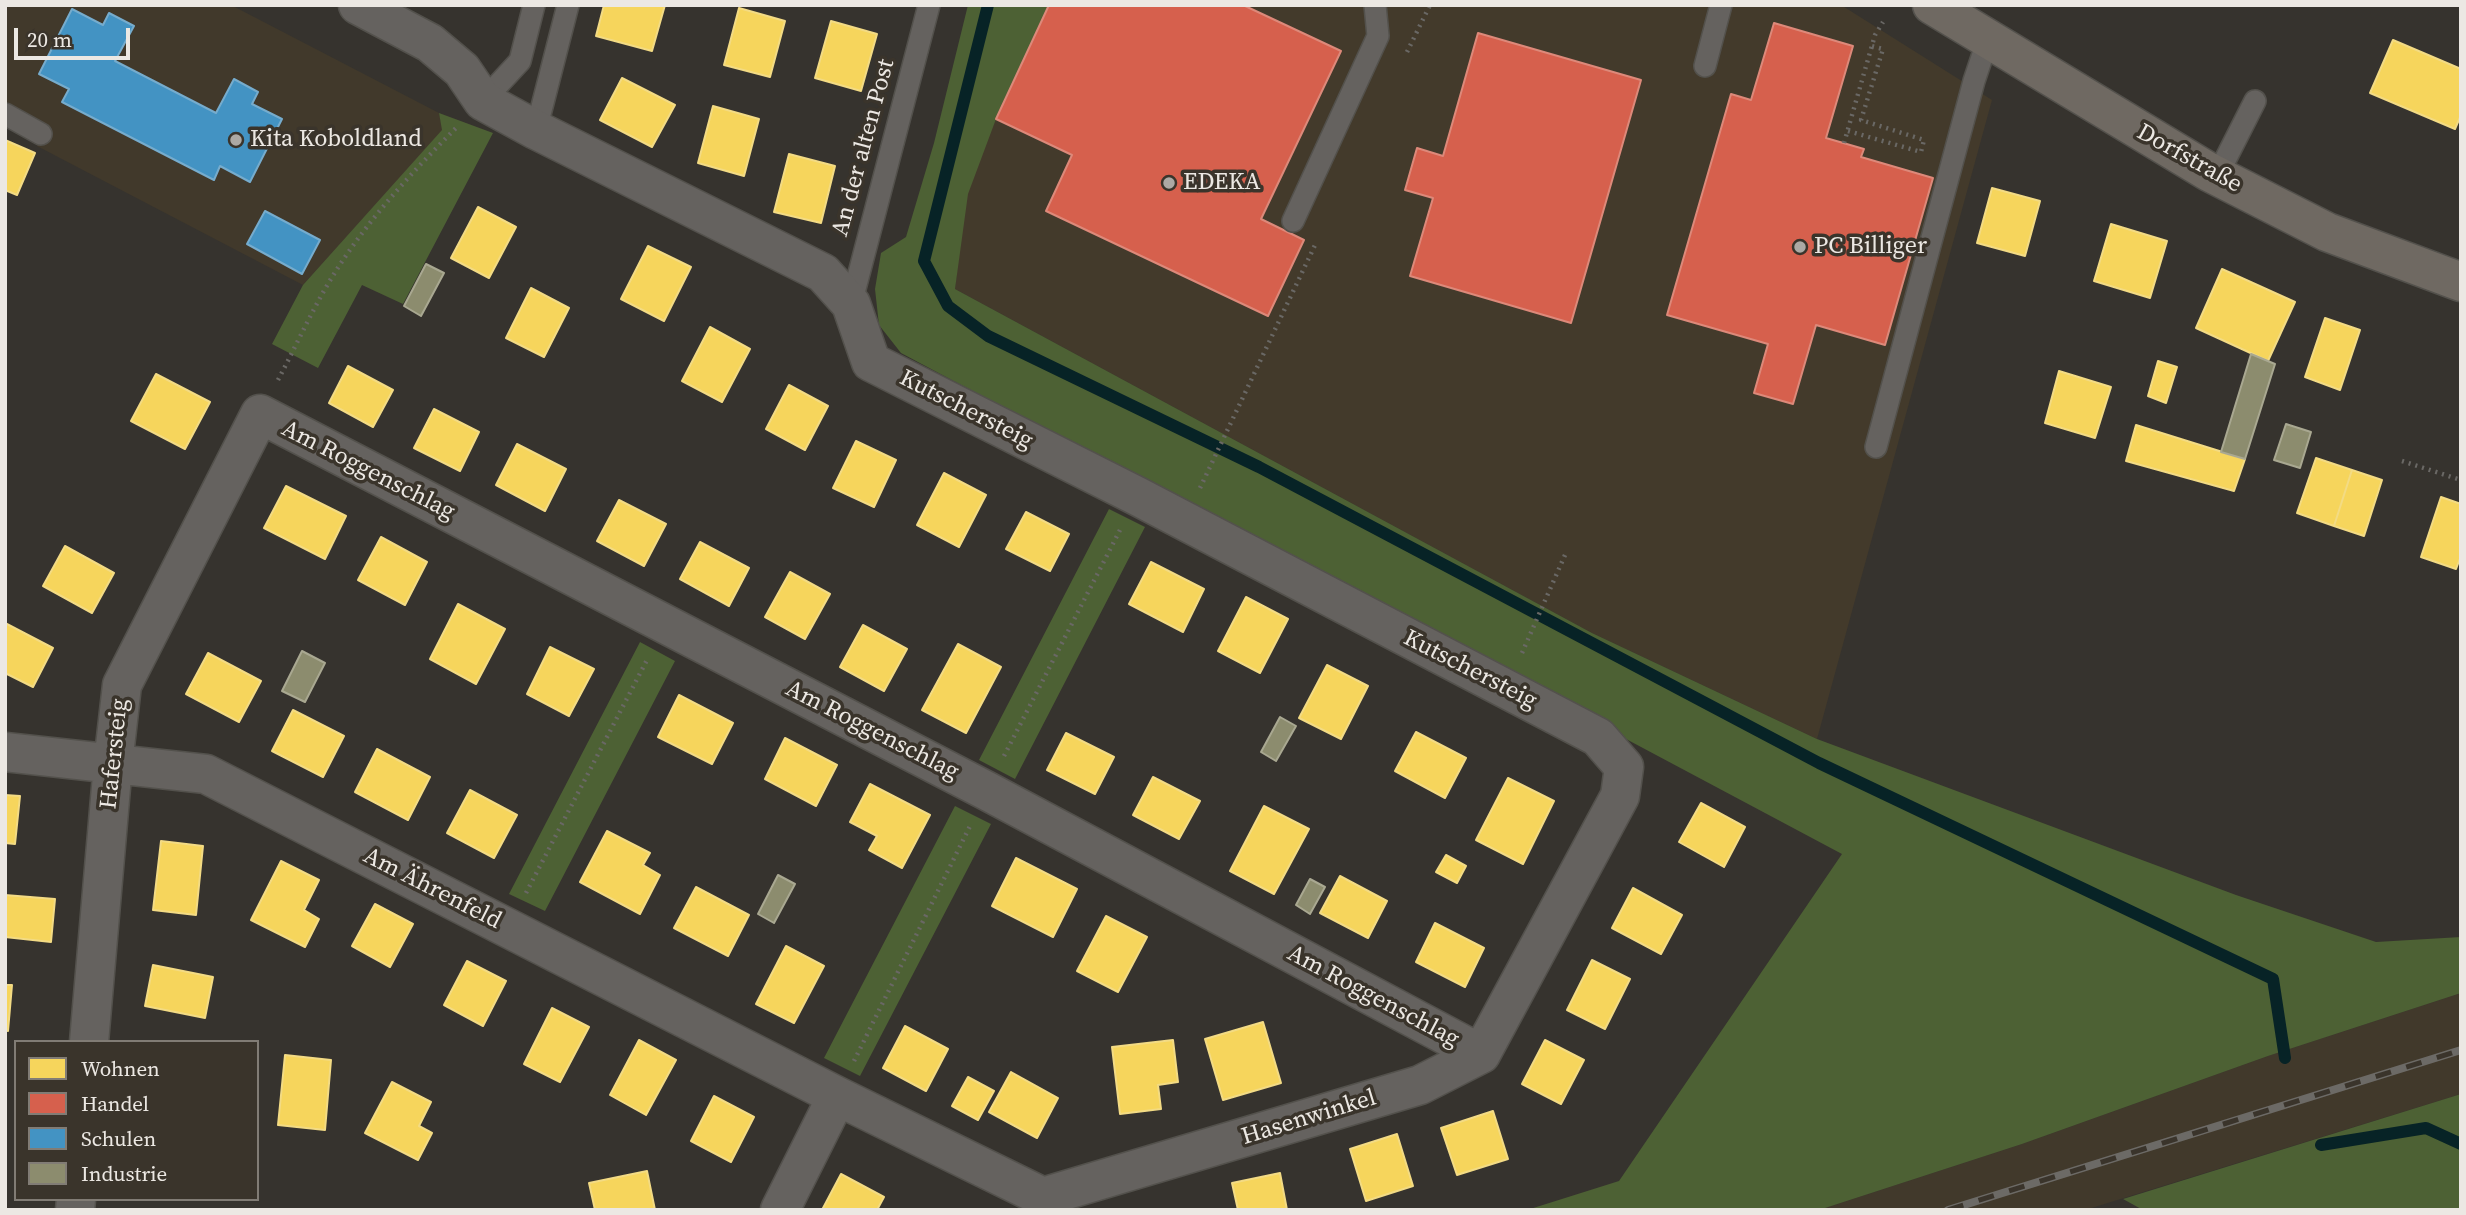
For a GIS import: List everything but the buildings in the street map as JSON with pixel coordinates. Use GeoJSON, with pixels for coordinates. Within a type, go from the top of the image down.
{"type":"FeatureCollection","features":[{"type":"Feature","properties":{"kind":"main road","name":"Dorfstraße"},"geometry":{"type":"LineString","coordinates":[[1932,5],[2217,176],[2327,232],[2461,282]]}},
{"type":"Feature","properties":{"kind":"street","name":"Kutschersteig"},"geometry":{"type":"LineString","coordinates":[[358,5],[430,43],[462,69],[483,101],[822,273],[850,304],[871,362],[1137,496],[1598,737],[1624,767],[1620,796],[1481,1054]]}},
{"type":"Feature","properties":{"kind":"street","name":"Am Roggenschlag"},"geometry":{"type":"LineString","coordinates":[[260,414],[987,790],[1481,1054]]}},
{"type":"Feature","properties":{"kind":"street","name":"Hafersteig"},"geometry":{"type":"LineString","coordinates":[[89,1040],[122,685],[260,414]]}},
{"type":"Feature","properties":{"kind":"street","name":"Am Ährenfeld"},"geometry":{"type":"LineString","coordinates":[[5,752],[206,774],[837,1096]]}},
{"type":"Feature","properties":{"kind":"street","name":"Hasenwinkel"},"geometry":{"type":"LineString","coordinates":[[837,1096],[1043,1197],[1420,1085],[1481,1054]]}},
{"type":"Feature","properties":{"kind":"street"},"geometry":{"type":"LineString","coordinates":[[780,1210],[837,1096]]}},
{"type":"Feature","properties":{"kind":"lane"},"geometry":{"type":"LineString","coordinates":[[483,101],[520,61],[534,5]]}},
{"type":"Feature","properties":{"kind":"lane"},"geometry":{"type":"LineString","coordinates":[[536,130],[568,5]]}},
{"type":"Feature","properties":{"kind":"lane","name":"An der alten Post"},"geometry":{"type":"LineString","coordinates":[[850,304],[929,5]]}},
{"type":"Feature","properties":{"kind":"lane"},"geometry":{"type":"LineString","coordinates":[[1293,221],[1378,36],[1375,5]]}},
{"type":"Feature","properties":{"kind":"lane"},"geometry":{"type":"LineString","coordinates":[[1705,66],[1721,5]]}},
{"type":"Feature","properties":{"kind":"lane"},"geometry":{"type":"LineString","coordinates":[[1876,447],[1974,81],[1988,39]]}},
{"type":"Feature","properties":{"kind":"lane"},"geometry":{"type":"LineString","coordinates":[[2217,176],[2255,101]]}},
{"type":"Feature","properties":{"kind":"lane"},"geometry":{"type":"LineString","coordinates":[[5,114],[41,134]]}},
{"type":"Feature","properties":{"kind":"path"},"geometry":{"type":"LineString","coordinates":[[1844,143],[1871,46],[1883,22]]}},
{"type":"Feature","properties":{"kind":"path"},"geometry":{"type":"LineString","coordinates":[[1847,131],[1921,152],[1924,140],[1861,120],[1883,49],[1871,46]]}},
{"type":"Feature","properties":{"kind":"path"},"geometry":{"type":"LineString","coordinates":[[260,414],[326,288],[365,229],[418,166],[483,101]]}},
{"type":"Feature","properties":{"kind":"path"},"geometry":{"type":"LineString","coordinates":[[1209,469],[1232,420]]}},
{"type":"Feature","properties":{"kind":"path"},"geometry":{"type":"LineString","coordinates":[[2402,461],[2461,480]]}},
{"type":"Feature","properties":{"kind":"path"},"geometry":{"type":"LineString","coordinates":[[1528,634],[1565,555]]}},
{"type":"Feature","properties":{"kind":"path"},"geometry":{"type":"LineString","coordinates":[[508,928],[665,624]]}},
{"type":"Feature","properties":{"kind":"shaded area","name":"Kita Koboldland"},"geometry":{"type":"Polygon","coordinates":[[[5,5],[231,5],[439,113],[443,130],[303,285],[37,146],[44,124],[5,103],[5,5]]]}},
{"type":"Feature","properties":{"kind":"shaded area"},"geometry":{"type":"Polygon","coordinates":[[[986,5],[1841,5],[1992,100],[1817,739],[1592,633],[955,289],[986,5]]]}},
{"type":"Feature","properties":{"kind":"shaded area"},"geometry":{"type":"Polygon","coordinates":[[[2461,993],[2461,1094],[2085,1210],[1819,1210],[2022,1144],[2268,1056],[2461,993]]]}},
{"type":"Feature","properties":{"kind":"green space"},"geometry":{"type":"Polygon","coordinates":[[[968,5],[1049,5],[996,119],[968,194],[955,289],[1592,633],[1817,739],[2236,895],[2376,942],[2461,937],[2461,993],[2268,1056],[2022,1144],[1819,1210],[1527,1210],[1619,1181],[1842,854],[901,353],[879,325],[875,289],[881,253],[906,237],[934,143],[968,5]]]}},
{"type":"Feature","properties":{"kind":"green space"},"geometry":{"type":"Polygon","coordinates":[[[439,113],[493,133],[403,304],[362,285],[318,368],[272,344],[303,285],[442,130],[439,113]]]}},
{"type":"Feature","properties":{"kind":"green space"},"geometry":{"type":"Polygon","coordinates":[[[1109,509],[1145,527],[1015,779],[979,760],[1109,509]]]}},
{"type":"Feature","properties":{"kind":"green space"},"geometry":{"type":"Polygon","coordinates":[[[640,642],[675,661],[545,911],[509,894],[640,642]]]}},
{"type":"Feature","properties":{"kind":"green space"},"geometry":{"type":"Polygon","coordinates":[[[955,806],[991,824],[860,1076],[824,1058],[955,806]]]}},
{"type":"Feature","properties":{"kind":"green space"},"geometry":{"type":"Polygon","coordinates":[[[2461,1094],[2461,1210],[2143,1210],[2123,1199],[2461,1094]]]}},
{"type":"Feature","properties":{"kind":"waterway"},"geometry":{"type":"LineString","coordinates":[[988,5],[924,261],[948,306],[988,336],[1259,467],[1819,763],[2273,979],[2285,1058]]}},
{"type":"Feature","properties":{"kind":"waterway"},"geometry":{"type":"LineString","coordinates":[[2321,1145],[2426,1128],[2461,1144]]}},
{"type":"Feature","properties":{"kind":"railway"},"geometry":{"type":"LineString","coordinates":[[1948,1210],[2461,1050]]}},
{"type":"Feature","properties":{"kind":"place","name":"Kita Koboldland"},"geometry":{"type":"Point","coordinates":[236,140]}},
{"type":"Feature","properties":{"kind":"place","name":"EDEKA"},"geometry":{"type":"Point","coordinates":[1169,183]}},
{"type":"Feature","properties":{"kind":"place","name":"PC Billiger"},"geometry":{"type":"Point","coordinates":[1800,247]}}]}
